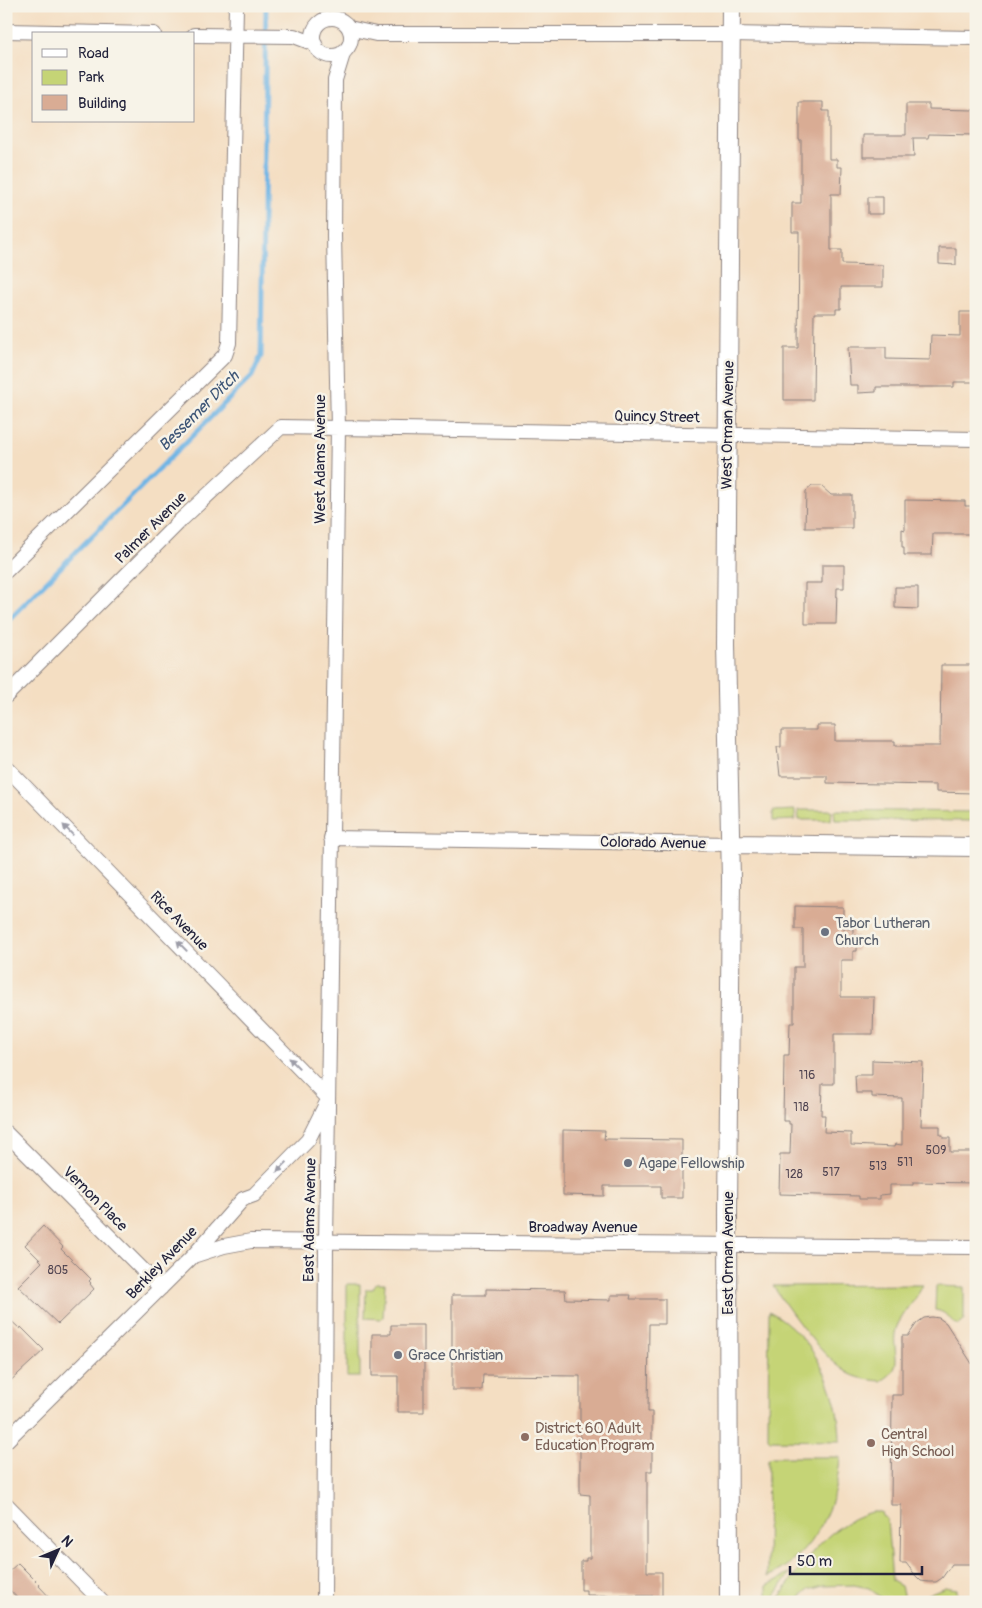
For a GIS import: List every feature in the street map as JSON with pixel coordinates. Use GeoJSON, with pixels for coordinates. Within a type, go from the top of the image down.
{"type":"FeatureCollection","features":[{"type":"Feature","properties":{"kind":"street"},"geometry":{"type":"LineString","coordinates":[[6,571],[225,355],[229,343],[236,6]]}},
{"type":"Feature","properties":{"kind":"street"},"geometry":{"type":"LineString","coordinates":[[320,49],[314,38],[325,6]]}},
{"type":"Feature","properties":{"kind":"street","name":"West Orman Avenue"},"geometry":{"type":"LineString","coordinates":[[731,6],[726,644],[731,844]]}},
{"type":"Feature","properties":{"kind":"street"},"geometry":{"type":"LineString","coordinates":[[195,35],[292,36],[331,18],[335,12],[349,28],[351,35],[347,47]]}},
{"type":"Feature","properties":{"kind":"street"},"geometry":{"type":"LineString","coordinates":[[349,28],[376,34],[731,34],[976,38]]}},
{"type":"Feature","properties":{"kind":"street"},"geometry":{"type":"LineString","coordinates":[[6,31],[55,32]]}},
{"type":"Feature","properties":{"kind":"street"},"geometry":{"type":"LineString","coordinates":[[292,36],[334,55],[376,34]]}},
{"type":"Feature","properties":{"kind":"street","name":"West Adams Avenue"},"geometry":{"type":"LineString","coordinates":[[331,838],[338,428],[334,236],[335,80],[347,47]]}},
{"type":"Feature","properties":{"kind":"street","name":"West Adams Avenue"},"geometry":{"type":"LineString","coordinates":[[320,49],[335,80]]}},
{"type":"Feature","properties":{"kind":"street","name":"Palmer Avenue"},"geometry":{"type":"LineString","coordinates":[[6,696],[181,520],[281,427],[338,428]]}},
{"type":"Feature","properties":{"kind":"street","name":"Quincy Street"},"geometry":{"type":"LineString","coordinates":[[338,428],[976,439]]}},
{"type":"Feature","properties":{"kind":"street","name":"Rice Avenue"},"geometry":{"type":"LineString","coordinates":[[6,767],[328,1098]]}},
{"type":"Feature","properties":{"kind":"street","name":"Colorado Avenue"},"geometry":{"type":"LineString","coordinates":[[331,838],[976,847]]}},
{"type":"Feature","properties":{"kind":"street","name":"East Adams Avenue"},"geometry":{"type":"LineString","coordinates":[[324,1602],[331,838]]}},
{"type":"Feature","properties":{"kind":"street","name":"East Orman Avenue"},"geometry":{"type":"LineString","coordinates":[[729,1602],[728,1244],[731,844]]}},
{"type":"Feature","properties":{"kind":"street","name":"Berkley Avenue"},"geometry":{"type":"LineString","coordinates":[[6,1441],[193,1256],[243,1199],[254,1195],[308,1140],[328,1098]]}},
{"type":"Feature","properties":{"kind":"street","name":"Vernon Place"},"geometry":{"type":"LineString","coordinates":[[6,1133],[161,1288]]}},
{"type":"Feature","properties":{"kind":"street","name":"Broadway Avenue"},"geometry":{"type":"LineString","coordinates":[[193,1256],[224,1246],[251,1241],[976,1247]]}},
{"type":"Feature","properties":{"kind":"street"},"geometry":{"type":"LineString","coordinates":[[6,1504],[102,1602]]}},
{"type":"Feature","properties":{"kind":"green space"},"geometry":{"type":"Polygon","coordinates":[[[795,810],[795,820],[773,821],[773,811],[795,810]]]}},
{"type":"Feature","properties":{"kind":"green space"},"geometry":{"type":"Polygon","coordinates":[[[798,810],[832,810],[831,820],[799,820],[798,810]]]}},
{"type":"Feature","properties":{"kind":"green space"},"geometry":{"type":"Polygon","coordinates":[[[834,810],[976,812],[976,821],[835,820],[834,810]]]}},
{"type":"Feature","properties":{"kind":"green space"},"geometry":{"type":"Polygon","coordinates":[[[376,1283],[385,1283],[383,1317],[381,1319],[365,1318],[366,1289],[373,1289],[376,1283]]]}},
{"type":"Feature","properties":{"kind":"green space"},"geometry":{"type":"Polygon","coordinates":[[[347,1284],[360,1284],[360,1377],[347,1377],[347,1284]]]}},
{"type":"Feature","properties":{"kind":"green space"},"geometry":{"type":"Polygon","coordinates":[[[923,1285],[898,1324],[895,1337],[896,1364],[889,1376],[881,1381],[858,1377],[839,1367],[808,1334],[773,1286],[923,1285]]]}},
{"type":"Feature","properties":{"kind":"green space"},"geometry":{"type":"Polygon","coordinates":[[[936,1286],[964,1287],[964,1321],[959,1325],[940,1311],[935,1310],[936,1286]]]}},
{"type":"Feature","properties":{"kind":"green space"},"geometry":{"type":"Polygon","coordinates":[[[769,1311],[785,1321],[799,1335],[821,1367],[835,1403],[840,1441],[770,1440],[768,1438],[769,1311]]]}},
{"type":"Feature","properties":{"kind":"green space"},"geometry":{"type":"Polygon","coordinates":[[[771,1457],[840,1457],[834,1493],[820,1528],[797,1557],[767,1577],[768,1460],[771,1457]]]}},
{"type":"Feature","properties":{"kind":"green space"},"geometry":{"type":"Polygon","coordinates":[[[871,1512],[881,1512],[882,1516],[887,1519],[892,1581],[901,1586],[905,1602],[886,1602],[869,1588],[854,1585],[823,1586],[809,1590],[795,1602],[777,1602],[805,1561],[828,1536],[855,1518],[871,1512]]]}},
{"type":"Feature","properties":{"kind":"green space"},"geometry":{"type":"Polygon","coordinates":[[[790,1573],[771,1602],[767,1602],[767,1586],[790,1573]]]}},
{"type":"Feature","properties":{"kind":"green space"},"geometry":{"type":"Polygon","coordinates":[[[945,1587],[957,1589],[957,1602],[930,1602],[926,1595],[945,1587]]]}},
{"type":"Feature","properties":{"kind":"building"},"geometry":{"type":"Polygon","coordinates":[[[799,102],[823,102],[823,111],[829,111],[829,159],[837,159],[837,167],[842,167],[841,194],[831,194],[831,250],[842,250],[842,264],[883,265],[883,287],[841,287],[841,309],[836,309],[836,313],[814,313],[813,400],[784,400],[784,348],[798,348],[799,232],[792,232],[792,203],[801,203],[799,102]]]}},
{"type":"Feature","properties":{"kind":"building"},"geometry":{"type":"Polygon","coordinates":[[[906,104],[929,104],[929,109],[974,110],[974,135],[929,134],[928,138],[913,138],[914,157],[863,157],[863,135],[906,135],[906,104]]]}},
{"type":"Feature","properties":{"kind":"building"},"geometry":{"type":"Polygon","coordinates":[[[868,197],[883,197],[883,214],[868,214],[868,197]]]}},
{"type":"Feature","properties":{"kind":"building"},"geometry":{"type":"Polygon","coordinates":[[[939,248],[956,248],[956,265],[939,264],[939,248]]]}},
{"type":"Feature","properties":{"kind":"building"},"geometry":{"type":"Polygon","coordinates":[[[960,312],[973,312],[973,340],[976,340],[976,382],[954,382],[954,387],[876,387],[876,392],[858,393],[858,385],[850,385],[848,347],[886,347],[886,359],[930,360],[931,335],[960,336],[960,312]]]}},
{"type":"Feature","properties":{"kind":"building"},"geometry":{"type":"Polygon","coordinates":[[[812,486],[821,486],[831,495],[852,495],[852,528],[805,528],[806,491],[812,486]]]}},
{"type":"Feature","properties":{"kind":"building"},"geometry":{"type":"Polygon","coordinates":[[[905,500],[965,501],[965,506],[974,506],[974,534],[933,534],[932,555],[904,555],[902,529],[905,530],[905,500]]]}},
{"type":"Feature","properties":{"kind":"building"},"geometry":{"type":"Polygon","coordinates":[[[822,565],[844,565],[844,588],[837,588],[836,624],[805,624],[805,583],[822,583],[822,565]]]}},
{"type":"Feature","properties":{"kind":"building"},"geometry":{"type":"Polygon","coordinates":[[[895,587],[918,587],[918,609],[895,608],[895,587]]]}},
{"type":"Feature","properties":{"kind":"building"},"geometry":{"type":"Polygon","coordinates":[[[941,665],[974,665],[974,793],[936,792],[936,785],[827,783],[827,776],[780,776],[777,747],[781,747],[781,730],[817,730],[817,725],[835,725],[835,741],[895,741],[895,746],[940,746],[941,665]]]}},
{"type":"Feature","properties":{"kind":"building"},"geometry":{"type":"Polygon","coordinates":[[[795,906],[843,907],[843,928],[853,929],[853,936],[857,936],[857,951],[853,951],[853,960],[841,960],[841,997],[874,997],[873,1034],[834,1034],[834,1084],[822,1084],[821,1115],[825,1115],[824,1132],[851,1133],[851,1145],[894,1147],[895,1144],[902,1145],[902,1098],[872,1097],[872,1093],[856,1093],[855,1075],[872,1075],[872,1060],[923,1062],[921,1126],[940,1126],[940,1135],[943,1135],[943,1138],[950,1138],[950,1152],[976,1152],[976,1183],[913,1182],[913,1185],[890,1185],[890,1194],[880,1195],[880,1199],[859,1199],[859,1196],[779,1194],[780,1154],[790,1154],[791,1124],[789,1124],[789,1121],[783,1121],[784,1055],[789,1055],[790,1023],[794,1023],[794,967],[803,967],[803,929],[795,929],[795,906]]]}},
{"type":"Feature","properties":{"kind":"building"},"geometry":{"type":"Polygon","coordinates":[[[563,1130],[605,1131],[604,1139],[682,1140],[682,1198],[661,1198],[661,1186],[604,1186],[604,1196],[563,1195],[563,1130]]]}},
{"type":"Feature","properties":{"kind":"building"},"geometry":{"type":"Polygon","coordinates":[[[43,1226],[63,1247],[61,1249],[91,1279],[89,1281],[94,1289],[58,1324],[18,1286],[42,1262],[25,1245],[43,1226]]]}},
{"type":"Feature","properties":{"kind":"building"},"geometry":{"type":"Polygon","coordinates":[[[486,1289],[565,1290],[566,1299],[611,1300],[611,1295],[631,1295],[630,1299],[665,1299],[665,1324],[649,1324],[648,1412],[652,1412],[652,1471],[647,1471],[647,1572],[662,1572],[662,1596],[586,1595],[586,1590],[581,1590],[581,1561],[586,1561],[586,1558],[590,1558],[590,1495],[580,1494],[580,1376],[483,1375],[482,1390],[452,1390],[452,1295],[486,1295],[486,1289]]]}},
{"type":"Feature","properties":{"kind":"building"},"geometry":{"type":"Polygon","coordinates":[[[6,1316],[20,1329],[21,1327],[44,1350],[6,1385],[6,1316]]]}},
{"type":"Feature","properties":{"kind":"building"},"geometry":{"type":"Polygon","coordinates":[[[924,1318],[939,1318],[946,1323],[976,1370],[976,1564],[952,1564],[942,1578],[936,1582],[921,1581],[906,1563],[900,1563],[901,1505],[891,1505],[892,1395],[902,1395],[902,1336],[908,1336],[917,1323],[924,1318]]]}},
{"type":"Feature","properties":{"kind":"building","name":"Grace Christian"},"geometry":{"type":"Polygon","coordinates":[[[391,1325],[424,1325],[424,1412],[398,1412],[398,1376],[372,1376],[372,1334],[391,1334],[391,1325]]]}},
{"type":"Feature","properties":{"kind":"building"},"geometry":{"type":"Polygon","coordinates":[[[18,1563],[54,1602],[21,1602],[6,1586],[6,1574],[18,1563]]]}},
{"type":"Feature","properties":{"kind":"waterway","name":"Bessemer Ditch"},"geometry":{"type":"LineString","coordinates":[[6,622],[252,376],[261,356],[266,6]]}},
{"type":"Feature","properties":{"kind":"place","name":"Tabor Lutheran Church"},"geometry":{"type":"Point","coordinates":[825,932]}},
{"type":"Feature","properties":{"kind":"place","name":"Agape Fellowship"},"geometry":{"type":"Point","coordinates":[628,1163]}},
{"type":"Feature","properties":{"kind":"place","name":"Grace Christian"},"geometry":{"type":"Point","coordinates":[398,1355]}},
{"type":"Feature","properties":{"kind":"place","name":"District 60 Adult Education Program"},"geometry":{"type":"Point","coordinates":[525,1437]}},
{"type":"Feature","properties":{"kind":"place","name":"Central High School"},"geometry":{"type":"Point","coordinates":[871,1443]}}]}
